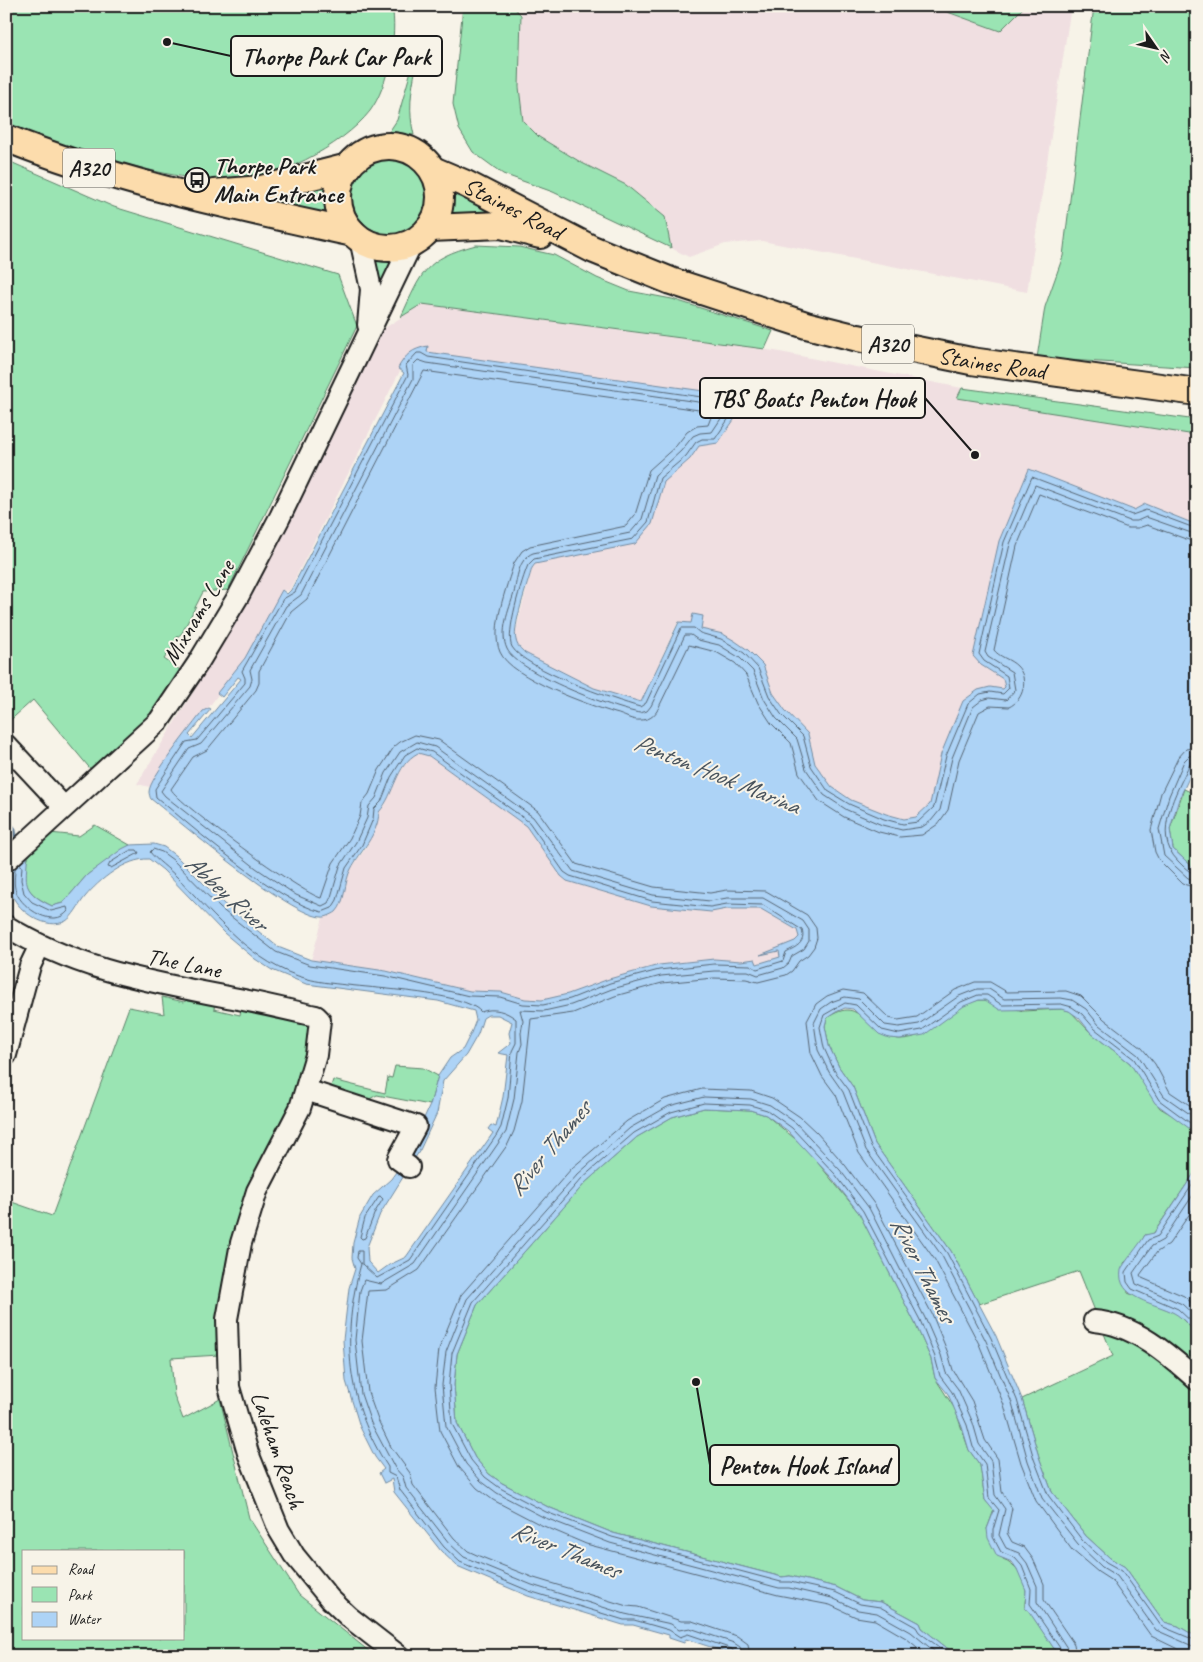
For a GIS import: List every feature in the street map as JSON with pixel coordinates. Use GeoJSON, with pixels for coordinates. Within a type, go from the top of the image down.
{"type":"FeatureCollection","features":[{"type":"Feature","properties":{"kind":"main road","name":"A320"},"geometry":{"type":"LineString","coordinates":[[6,138],[79,165],[174,192],[356,236]]}},
{"type":"Feature","properties":{"kind":"main road"},"geometry":{"type":"LineString","coordinates":[[394,146],[416,153],[433,170],[439,184],[441,200],[438,215],[421,236],[399,247],[386,248],[372,245],[356,236],[344,221],[339,208],[338,194],[341,180],[348,167],[370,149],[394,146]]}},
{"type":"Feature","properties":{"kind":"main road","name":"A320"},"geometry":{"type":"LineString","coordinates":[[174,192],[211,193],[261,189],[348,167]]}},
{"type":"Feature","properties":{"kind":"main road","name":"Staines Road"},"geometry":{"type":"LineString","coordinates":[[433,170],[466,184],[592,249],[670,281],[780,317],[858,338],[971,361],[1197,392]]}},
{"type":"Feature","properties":{"kind":"main road","name":"Staines Road"},"geometry":{"type":"LineString","coordinates":[[421,236],[501,225],[592,249]]}},
{"type":"Feature","properties":{"kind":"street","name":"Mixnams Lane"},"geometry":{"type":"LineString","coordinates":[[356,236],[371,289],[366,340]]}},
{"type":"Feature","properties":{"kind":"street","name":"Mixnams Lane"},"geometry":{"type":"LineString","coordinates":[[7,860],[159,722],[239,595],[280,517],[366,340],[421,236]]}},
{"type":"Feature","properties":{"kind":"street"},"geometry":{"type":"LineString","coordinates":[[6,745],[64,808]]}},
{"type":"Feature","properties":{"kind":"street","name":"The Lane"},"geometry":{"type":"LineString","coordinates":[[6,926],[40,945],[85,964],[121,975],[306,1014],[320,1020]]}},
{"type":"Feature","properties":{"kind":"street"},"geometry":{"type":"LineString","coordinates":[[6,1055],[30,966],[40,945]]}},
{"type":"Feature","properties":{"kind":"street","name":"Laleham Reach"},"geometry":{"type":"LineString","coordinates":[[320,1020],[316,1055],[306,1090],[289,1132],[257,1191],[241,1243],[227,1319],[229,1387],[248,1453],[279,1530],[294,1555],[314,1581],[349,1617],[399,1656]]}},
{"type":"Feature","properties":{"kind":"street"},"geometry":{"type":"LineString","coordinates":[[306,1090],[416,1126],[399,1154],[398,1159],[406,1165]]}},
{"type":"Feature","properties":{"kind":"street"},"geometry":{"type":"LineString","coordinates":[[1094,1320],[1131,1330],[1181,1365],[1197,1380]]}},
{"type":"Feature","properties":{"kind":"shaded area"},"geometry":{"type":"Polygon","coordinates":[[[522,6],[931,6],[1000,31],[1025,6],[1071,6],[1027,292],[762,241],[725,244],[689,257],[671,248],[665,217],[626,185],[582,163],[539,137],[523,121],[519,87],[522,6]]]}},
{"type":"Feature","properties":{"kind":"shaded area"},"geometry":{"type":"Polygon","coordinates":[[[422,304],[775,351],[992,394],[1197,420],[1197,525],[1145,504],[1134,510],[1029,469],[999,541],[981,665],[1003,679],[1005,687],[1003,689],[990,687],[941,754],[930,804],[916,817],[904,819],[851,800],[832,787],[815,764],[808,734],[785,710],[773,693],[763,665],[748,650],[701,629],[703,617],[691,624],[678,622],[641,702],[594,688],[525,653],[517,645],[515,638],[517,626],[532,568],[535,564],[635,543],[656,510],[663,482],[690,459],[699,446],[718,443],[736,417],[725,395],[427,352],[428,347],[398,368],[401,369],[289,591],[282,590],[245,658],[150,787],[137,784],[226,638],[285,529],[380,331],[422,304]]]}},
{"type":"Feature","properties":{"kind":"shaded area"},"geometry":{"type":"Polygon","coordinates":[[[418,753],[429,756],[526,826],[561,876],[567,881],[651,906],[711,912],[727,909],[761,909],[797,930],[799,937],[778,949],[781,957],[756,964],[755,959],[741,961],[714,959],[659,965],[609,979],[568,994],[542,1000],[524,999],[501,992],[470,991],[386,971],[311,960],[323,918],[336,912],[350,870],[366,848],[378,820],[379,812],[385,805],[396,779],[409,758],[418,753]]]}},
{"type":"Feature","properties":{"kind":"green space"},"geometry":{"type":"Polygon","coordinates":[[[6,6],[392,6],[394,31],[390,60],[382,89],[370,111],[358,124],[325,149],[305,160],[265,176],[228,184],[167,174],[120,163],[74,149],[6,124],[6,6]]]}},
{"type":"Feature","properties":{"kind":"green space"},"geometry":{"type":"Polygon","coordinates":[[[463,6],[512,6],[521,15],[519,87],[523,121],[539,137],[582,163],[626,185],[665,217],[671,248],[553,192],[503,174],[473,152],[459,129],[453,104],[463,6]]]}},
{"type":"Feature","properties":{"kind":"green space"},"geometry":{"type":"Polygon","coordinates":[[[931,6],[1025,6],[1000,31],[931,6]]]}},
{"type":"Feature","properties":{"kind":"green space"},"geometry":{"type":"Polygon","coordinates":[[[1094,6],[1197,6],[1197,368],[1037,358],[1045,307],[1063,256],[1094,6]]]}},
{"type":"Feature","properties":{"kind":"green space"},"geometry":{"type":"Polygon","coordinates":[[[412,67],[416,68],[411,101],[414,135],[389,132],[397,120],[412,67]]]}},
{"type":"Feature","properties":{"kind":"green space"},"geometry":{"type":"Polygon","coordinates":[[[390,158],[405,161],[417,169],[425,181],[428,196],[425,211],[417,223],[405,231],[390,234],[375,231],[363,223],[355,211],[352,196],[355,181],[363,169],[375,161],[390,158]]]}},
{"type":"Feature","properties":{"kind":"green space"},"geometry":{"type":"Polygon","coordinates":[[[6,160],[114,207],[338,275],[357,326],[228,590],[203,592],[182,633],[175,639],[177,641],[164,659],[180,670],[151,715],[131,738],[93,772],[33,700],[6,724],[6,160]]]}},
{"type":"Feature","properties":{"kind":"green space"},"geometry":{"type":"Polygon","coordinates":[[[335,178],[333,209],[339,223],[231,199],[335,178]]]}},
{"type":"Feature","properties":{"kind":"green space"},"geometry":{"type":"Polygon","coordinates":[[[449,184],[506,215],[444,217],[449,184]]]}},
{"type":"Feature","properties":{"kind":"green space"},"geometry":{"type":"Polygon","coordinates":[[[476,245],[519,247],[554,255],[597,278],[629,291],[672,299],[773,331],[765,349],[422,304],[401,317],[414,289],[427,269],[445,256],[476,245]]]}},
{"type":"Feature","properties":{"kind":"green space"},"geometry":{"type":"Polygon","coordinates":[[[368,250],[385,255],[398,255],[377,290],[368,250]]]}},
{"type":"Feature","properties":{"kind":"green space"},"geometry":{"type":"Polygon","coordinates":[[[962,388],[1197,420],[1197,437],[1189,434],[957,398],[962,388]]]}},
{"type":"Feature","properties":{"kind":"green space"},"geometry":{"type":"Polygon","coordinates":[[[1184,789],[1197,795],[1197,871],[1173,849],[1170,829],[1184,789]]]}},
{"type":"Feature","properties":{"kind":"green space"},"geometry":{"type":"Polygon","coordinates":[[[95,825],[130,845],[87,875],[63,903],[52,906],[33,894],[26,883],[25,869],[27,860],[34,849],[50,833],[79,836],[95,825]]]}},
{"type":"Feature","properties":{"kind":"green space"},"geometry":{"type":"Polygon","coordinates":[[[162,997],[184,1002],[190,998],[215,1000],[214,1009],[240,1015],[242,1003],[313,1025],[294,1109],[263,1162],[219,1355],[171,1358],[174,1395],[183,1419],[220,1399],[249,1518],[299,1595],[375,1656],[6,1656],[6,1200],[52,1216],[129,1007],[164,1014],[162,997]]]}},
{"type":"Feature","properties":{"kind":"green space"},"geometry":{"type":"Polygon","coordinates":[[[979,1000],[1023,1011],[1061,1009],[1070,1011],[1091,1033],[1130,1063],[1160,1108],[1180,1120],[1197,1134],[1197,1169],[1153,1234],[1145,1235],[1135,1253],[1124,1263],[1128,1293],[1176,1313],[1197,1334],[1197,1637],[1178,1626],[1164,1622],[1125,1567],[1110,1558],[1086,1536],[1052,1492],[1039,1457],[1022,1399],[1113,1356],[1079,1271],[979,1304],[951,1251],[875,1144],[853,1087],[839,1067],[829,1046],[825,1026],[827,1018],[839,1011],[849,1010],[857,1013],[878,1032],[888,1037],[900,1039],[912,1038],[922,1034],[968,1003],[979,1000]]]}},
{"type":"Feature","properties":{"kind":"green space"},"geometry":{"type":"Polygon","coordinates":[[[395,1066],[423,1068],[438,1076],[430,1105],[377,1095],[364,1102],[330,1089],[333,1080],[385,1093],[388,1077],[392,1078],[395,1066]]]}},
{"type":"Feature","properties":{"kind":"green space"},"geometry":{"type":"Polygon","coordinates":[[[704,1108],[750,1110],[766,1115],[804,1146],[859,1213],[915,1323],[931,1359],[935,1378],[955,1409],[969,1450],[980,1465],[985,1500],[994,1510],[987,1529],[1003,1559],[1015,1567],[1021,1575],[1026,1589],[1025,1609],[1028,1609],[1059,1656],[957,1656],[922,1628],[920,1623],[881,1602],[862,1600],[836,1587],[790,1576],[782,1577],[613,1533],[548,1507],[502,1483],[489,1474],[475,1458],[457,1423],[454,1385],[457,1354],[477,1305],[586,1182],[637,1137],[672,1117],[704,1108]]]}},
{"type":"Feature","properties":{"kind":"water"},"geometry":{"type":"Polygon","coordinates":[[[428,346],[427,352],[725,394],[738,411],[736,417],[718,443],[699,446],[690,459],[664,482],[652,524],[635,544],[535,564],[532,568],[518,615],[515,634],[517,644],[525,653],[594,688],[641,702],[679,622],[691,623],[693,614],[703,616],[701,629],[723,634],[748,650],[763,665],[773,693],[785,710],[808,734],[815,764],[832,787],[851,800],[904,819],[916,817],[930,804],[941,754],[963,701],[978,690],[990,687],[1003,689],[1005,687],[1003,679],[981,665],[973,656],[999,541],[1029,469],[1134,510],[1145,504],[1197,525],[1197,761],[1179,799],[1170,829],[1173,849],[1197,871],[1197,1134],[1155,1103],[1130,1063],[1091,1033],[1079,1018],[1069,1011],[1061,1009],[1000,1010],[985,1000],[979,1000],[964,1006],[924,1035],[900,1039],[889,1038],[879,1034],[853,1009],[845,1008],[836,1012],[827,1018],[825,1026],[829,1046],[839,1067],[853,1087],[875,1144],[951,1251],[996,1336],[1022,1399],[1039,1457],[1052,1492],[1086,1536],[1110,1558],[1125,1567],[1164,1622],[1178,1626],[1197,1637],[1197,1656],[1059,1656],[1028,1610],[1025,1609],[1026,1590],[1017,1569],[1012,1562],[997,1556],[988,1538],[987,1529],[994,1511],[985,1500],[980,1465],[969,1450],[962,1427],[948,1394],[935,1378],[931,1359],[915,1323],[859,1213],[831,1177],[788,1131],[766,1115],[750,1110],[704,1108],[672,1117],[637,1137],[586,1182],[477,1305],[457,1354],[454,1385],[457,1423],[475,1458],[489,1474],[502,1483],[548,1507],[613,1533],[782,1577],[790,1576],[836,1587],[862,1600],[881,1602],[920,1623],[922,1628],[957,1656],[735,1655],[686,1639],[684,1643],[669,1638],[669,1635],[633,1625],[623,1625],[528,1596],[457,1566],[441,1551],[394,1492],[392,1479],[384,1483],[379,1473],[384,1469],[375,1457],[360,1427],[346,1381],[343,1340],[349,1288],[355,1269],[352,1258],[353,1243],[360,1217],[373,1195],[391,1179],[406,1158],[430,1105],[438,1076],[450,1058],[463,1049],[471,1033],[476,1020],[474,1011],[438,1001],[306,984],[272,970],[255,959],[224,933],[163,870],[149,859],[131,862],[105,877],[91,890],[69,919],[59,923],[51,924],[34,918],[21,908],[12,895],[10,888],[10,865],[27,848],[26,876],[29,889],[41,900],[52,906],[63,903],[87,875],[122,849],[130,845],[154,844],[164,847],[176,856],[224,904],[278,947],[311,960],[386,971],[470,991],[501,992],[525,999],[542,1000],[568,994],[609,979],[659,965],[714,959],[741,961],[755,959],[757,964],[780,957],[779,951],[760,955],[795,941],[799,937],[797,930],[761,909],[727,909],[711,912],[651,906],[567,881],[561,876],[526,826],[429,756],[418,753],[404,765],[389,797],[379,812],[376,828],[349,874],[342,903],[336,912],[325,917],[307,913],[262,886],[151,798],[149,792],[156,775],[203,711],[211,709],[189,735],[192,738],[241,679],[238,677],[222,697],[217,693],[245,658],[282,590],[287,594],[291,590],[404,373],[398,368],[410,353],[428,346]],[[488,1015],[483,1018],[478,1034],[466,1055],[443,1081],[437,1113],[420,1150],[380,1214],[367,1247],[368,1262],[378,1273],[406,1257],[493,1133],[488,1129],[491,1125],[496,1127],[503,1097],[508,1055],[498,1053],[511,1043],[509,1033],[512,1022],[498,1015],[488,1015]]]}},
{"type":"Feature","properties":{"kind":"water"},"geometry":{"type":"Polygon","coordinates":[[[1197,1169],[1197,1334],[1177,1315],[1131,1294],[1121,1280],[1121,1270],[1145,1235],[1154,1233],[1197,1169]]]}},
{"type":"Feature","properties":{"kind":"waterway","name":"Abbey River"},"geometry":{"type":"LineString","coordinates":[[6,819],[14,829],[17,844]]}},
{"type":"Feature","properties":{"kind":"place","name":"Thorpe Park Car Park"},"geometry":{"type":"Point","coordinates":[167,42]}},
{"type":"Feature","properties":{"kind":"place","name":"Thorpe Park Main Entrance"},"geometry":{"type":"Point","coordinates":[197,180]}},
{"type":"Feature","properties":{"kind":"place","name":"TBS Boats Penton Hook"},"geometry":{"type":"Point","coordinates":[975,455]}},
{"type":"Feature","properties":{"kind":"place","name":"Penton Hook Island"},"geometry":{"type":"Point","coordinates":[696,1382]}},
{"type":"Feature","properties":{"kind":"water label","name":"Penton Hook Marina"},"geometry":{"type":"Point","coordinates":[717,773]}},
{"type":"Feature","properties":{"kind":"water label","name":"River Thames"},"geometry":{"type":"Point","coordinates":[548,1148]}},
{"type":"Feature","properties":{"kind":"water label","name":"River Thames"},"geometry":{"type":"Point","coordinates":[924,1269]}},
{"type":"Feature","properties":{"kind":"water label","name":"River Thames"},"geometry":{"type":"Point","coordinates":[566,1549]}}]}
